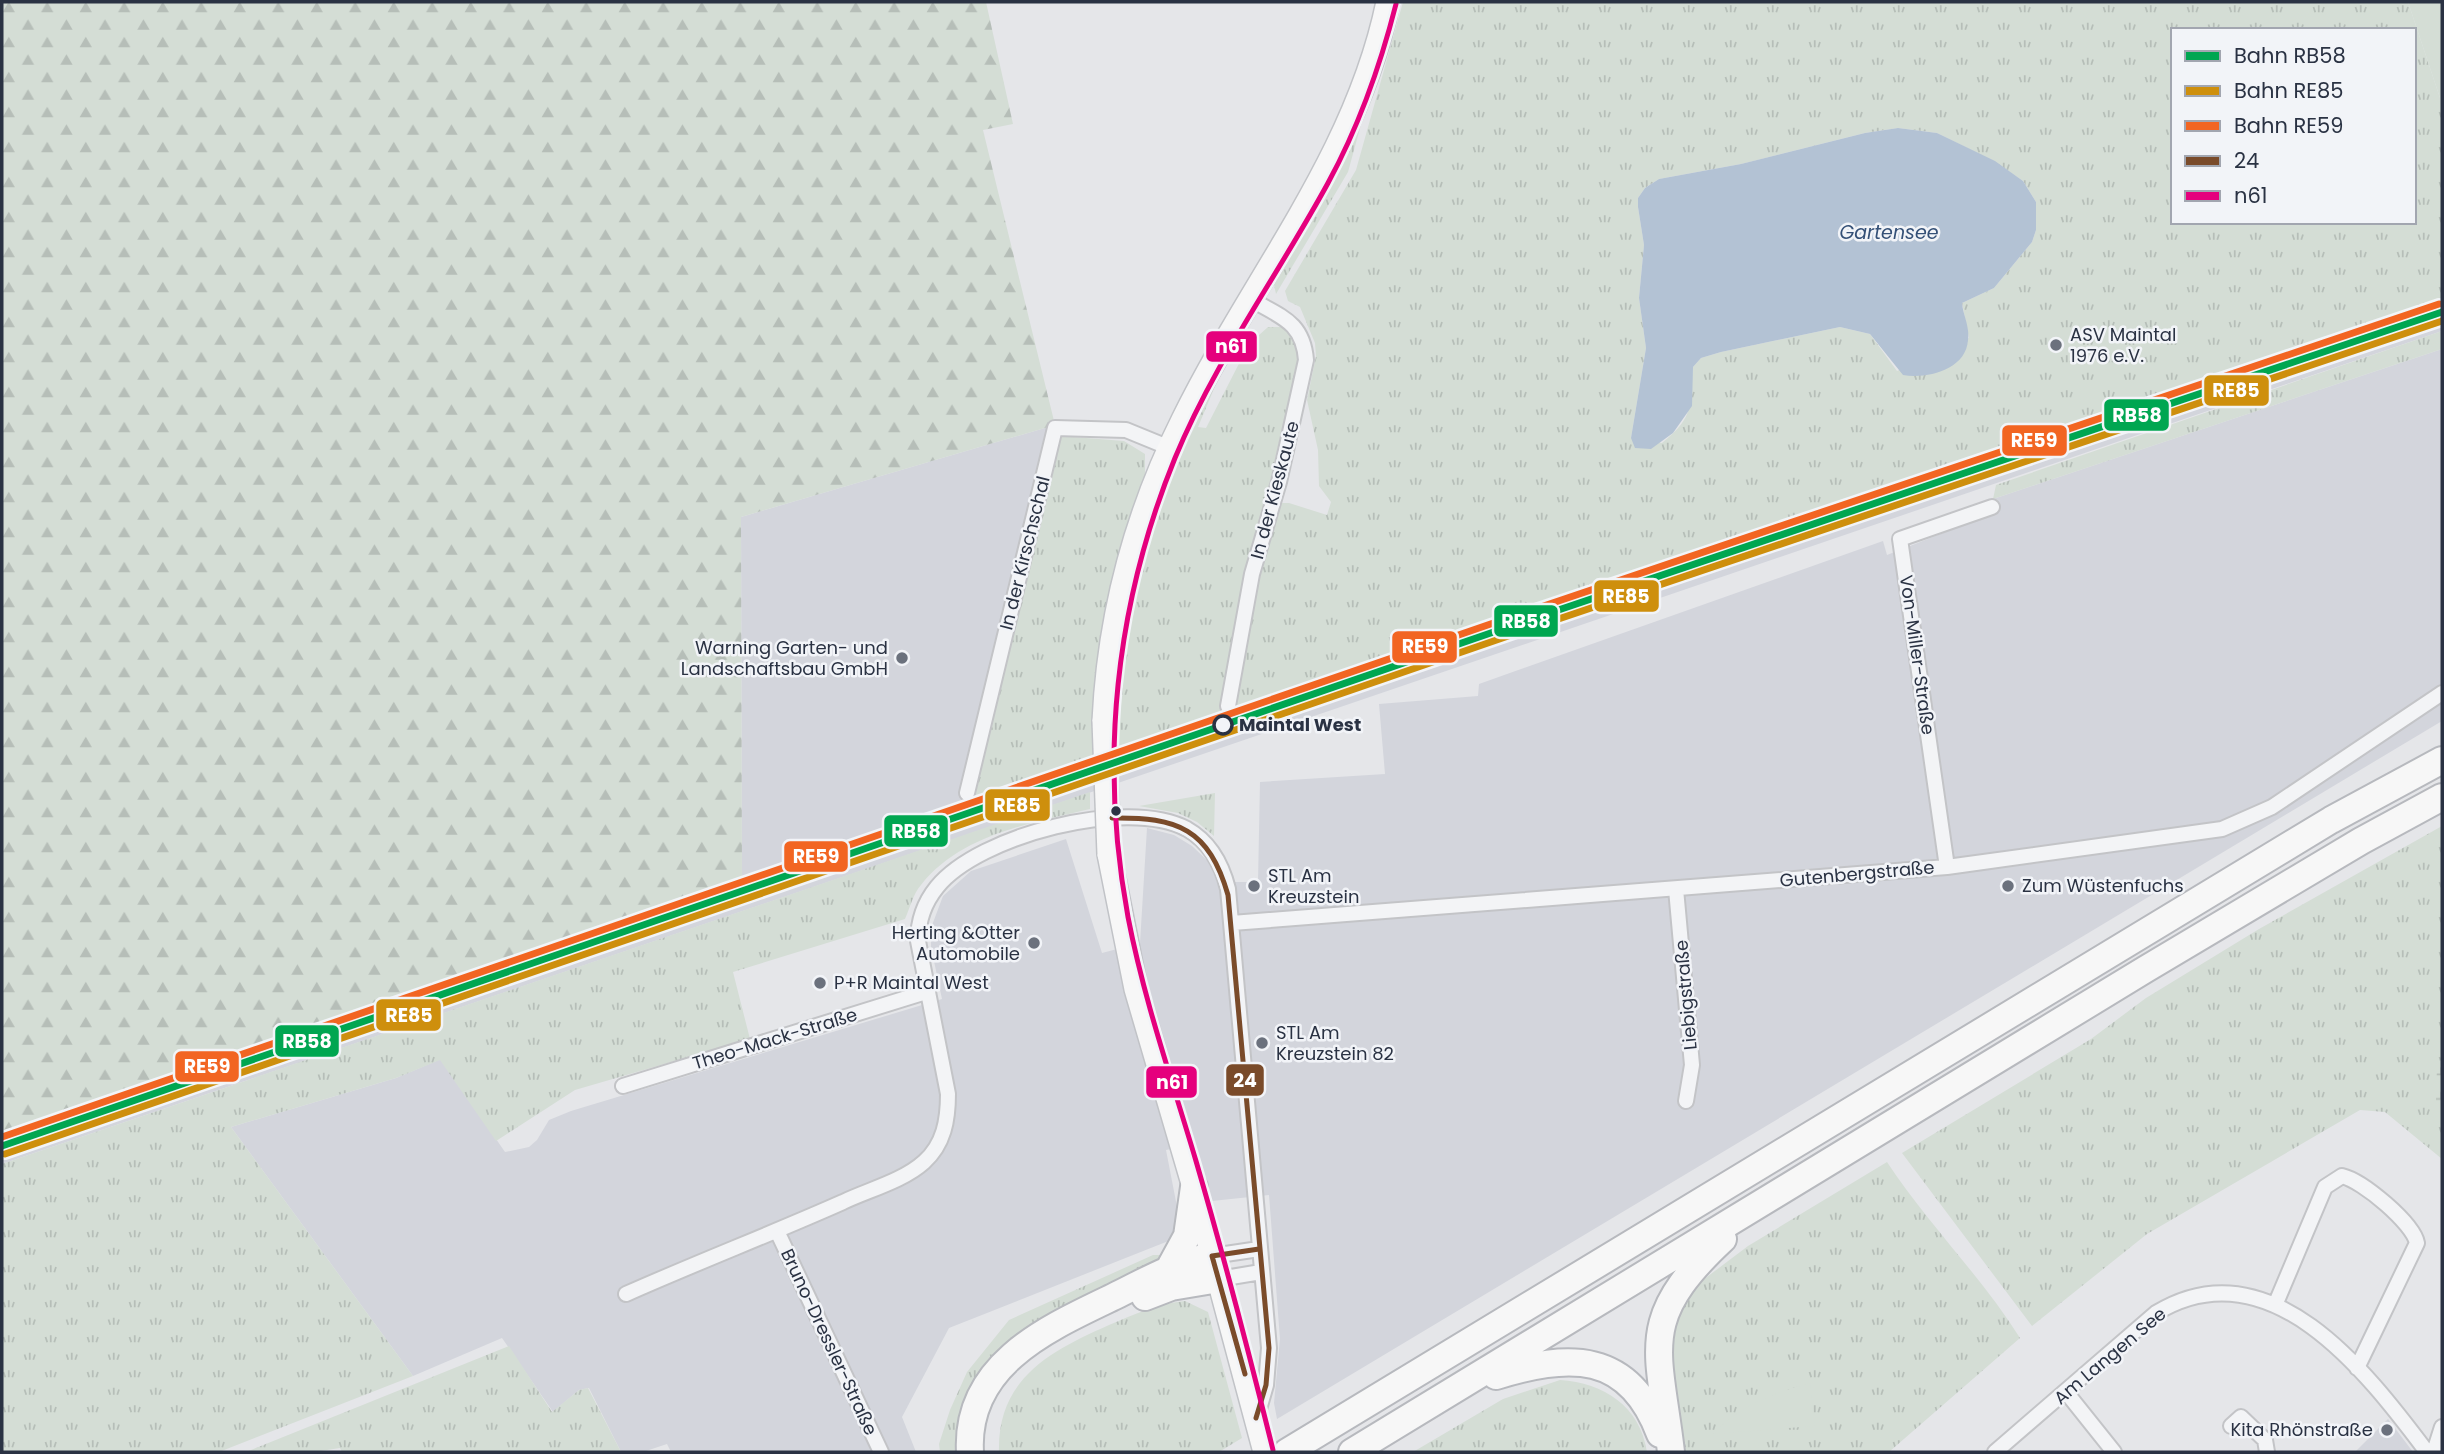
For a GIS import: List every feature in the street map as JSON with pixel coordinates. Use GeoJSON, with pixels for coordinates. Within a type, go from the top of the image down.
{"type":"FeatureCollection","features":[{"type":"Feature","properties":{"kind":"highway"},"geometry":{"type":"LineString","coordinates":[[1287,1452],[2331,820],[2442,760]]}},
{"type":"Feature","properties":{"kind":"highway"},"geometry":{"type":"LineString","coordinates":[[1352,1452],[2348,848],[2442,797]]}},
{"type":"Feature","properties":{"kind":"highway"},"geometry":{"type":"LineString","coordinates":[[1169,1269],[1186,1236],[1194,1186]]}},
{"type":"Feature","properties":{"kind":"highway"},"geometry":{"type":"LineString","coordinates":[[1671,1452],[1658,1372],[1658,1342],[1665,1311],[1693,1270],[1756,1208]]}},
{"type":"Feature","properties":{"kind":"highway"},"geometry":{"type":"LineString","coordinates":[[970,1452],[971,1425],[979,1396],[1010,1356],[1054,1326],[1169,1269],[1215,1268]]}},
{"type":"Feature","properties":{"kind":"highway"},"geometry":{"type":"LineString","coordinates":[[981,1452],[983,1417],[991,1393],[1008,1369],[1031,1349],[1111,1309],[1215,1268]]}},
{"type":"Feature","properties":{"kind":"highway"},"geometry":{"type":"LineString","coordinates":[[1461,1387],[1550,1362],[1592,1365],[1612,1374],[1642,1398],[1658,1428],[1663,1452]]}},
{"type":"Feature","properties":{"kind":"main road"},"geometry":{"type":"LineString","coordinates":[[1265,1452],[1194,1186],[1136,989],[1109,854],[1104,721],[1106,682],[1122,586],[1139,528],[1170,448],[1198,391],[1331,162],[1357,106],[1377,50],[1388,2]]}},
{"type":"Feature","properties":{"kind":"street","name":"In der Kieskaute"},"geometry":{"type":"LineString","coordinates":[[1228,706],[1252,574],[1279,482],[1307,360],[1305,344],[1291,322],[1252,300]]}},
{"type":"Feature","properties":{"kind":"street","name":"In der Kirschschal"},"geometry":{"type":"LineString","coordinates":[[967,793],[1055,428],[1126,430],[1170,448]]}},
{"type":"Feature","properties":{"kind":"street","name":"Von-Miller-Straße"},"geometry":{"type":"LineString","coordinates":[[1947,867],[1900,539],[1992,507]]}},
{"type":"Feature","properties":{"kind":"street","name":"Gutenbergstraße"},"geometry":{"type":"LineString","coordinates":[[1232,923],[1947,867],[2222,829],[2272,807],[2442,693]]}},
{"type":"Feature","properties":{"kind":"street","name":"Bruno-Dressler-Straße"},"geometry":{"type":"LineString","coordinates":[[626,1294],[912,1171],[934,1151],[945,1128],[948,1094],[918,941],[921,916],[938,885],[960,866],[992,850],[1059,826],[1112,818],[1145,817],[1188,829],[1213,853],[1226,881],[1232,923],[1269,1348],[1266,1385],[1256,1418]]}},
{"type":"Feature","properties":{"kind":"street","name":"Liebigstraße"},"geometry":{"type":"LineString","coordinates":[[1676,889],[1692,1065],[1686,1101]]}},
{"type":"Feature","properties":{"kind":"street","name":"Theo-Mack-Straße"},"geometry":{"type":"LineString","coordinates":[[623,1086],[926,992]]}},
{"type":"Feature","properties":{"kind":"street"},"geometry":{"type":"LineString","coordinates":[[2276,1303],[2325,1187],[2342,1177],[2355,1180],[2408,1225],[2417,1243],[2357,1368]]}},
{"type":"Feature","properties":{"kind":"street","name":"Bruno-Dressler-Straße"},"geometry":{"type":"LineString","coordinates":[[777,1231],[881,1452]]}},
{"type":"Feature","properties":{"kind":"street"},"geometry":{"type":"LineString","coordinates":[[1215,1268],[1259,1249]]}},
{"type":"Feature","properties":{"kind":"street"},"geometry":{"type":"LineString","coordinates":[[1215,1268],[1261,1272]]}},
{"type":"Feature","properties":{"kind":"street","name":"Am Langen See"},"geometry":{"type":"LineString","coordinates":[[1995,1452],[2149,1319],[2179,1301],[2200,1294],[2231,1292],[2276,1303],[2306,1323],[2357,1368],[2427,1452]]}},
{"type":"Feature","properties":{"kind":"street"},"geometry":{"type":"LineString","coordinates":[[2066,1392],[2114,1452]]}},
{"type":"Feature","properties":{"kind":"street"},"geometry":{"type":"LineString","coordinates":[[2231,1426],[2241,1417],[2265,1440],[2267,1452]]}},
{"type":"Feature","properties":{"kind":"street"},"geometry":{"type":"LineString","coordinates":[[2434,1452],[2442,1427]]}},
{"type":"Feature","properties":{"kind":"shaded area"},"geometry":{"type":"Polygon","coordinates":[[[2442,298],[2442,331],[2,1164],[2,1133],[742,879],[741,517],[1055,425],[1061,436],[973,802],[2442,298]]]}},
{"type":"Feature","properties":{"kind":"shaded area"},"geometry":{"type":"Polygon","coordinates":[[[2442,349],[2442,721],[1277,1419],[1274,1403],[1280,1339],[1269,1195],[1212,1201],[1195,1144],[1166,1150],[1178,1212],[1177,1232],[1171,1240],[949,1328],[902,1417],[916,1452],[671,1452],[667,1444],[643,1452],[621,1452],[589,1388],[579,1390],[553,1412],[502,1338],[413,1376],[231,1127],[396,1078],[441,1059],[505,1152],[529,1147],[537,1140],[549,1120],[571,1111],[942,999],[931,947],[931,928],[943,896],[971,871],[1066,839],[1102,953],[1140,943],[1147,828],[1174,835],[1192,846],[1209,862],[1217,882],[1258,882],[1260,782],[1385,774],[1379,704],[1478,696],[1479,684],[1883,541],[1887,555],[1994,513],[1993,499],[2442,349]]]}},
{"type":"Feature","properties":{"kind":"shaded area","name":"Kita Rhönstraße"},"geometry":{"type":"Polygon","coordinates":[[[2388,1419],[2413,1452],[2355,1452],[2388,1419]]]}},
{"type":"Feature","properties":{"kind":"green space"},"geometry":{"type":"Polygon","coordinates":[[[2,2],[986,2],[1013,124],[983,130],[1055,425],[741,517],[742,879],[2,1133],[2,2]]]}},
{"type":"Feature","properties":{"kind":"green space"},"geometry":{"type":"Polygon","coordinates":[[[1403,2],[2408,2],[2442,104],[2442,298],[972,802],[1061,436],[1124,441],[1145,454],[1145,479],[1190,426],[1238,339],[1241,339],[1221,372],[1198,427],[1206,428],[1249,344],[1268,327],[1282,327],[1294,338],[1299,356],[1265,503],[1289,503],[1327,515],[1331,502],[1319,486],[1318,450],[1307,400],[1316,356],[1315,343],[1300,307],[1288,301],[1285,291],[1356,170],[1403,2]],[[1898,128],[1865,133],[1741,164],[1659,179],[1645,188],[1638,198],[1638,207],[1644,245],[1639,298],[1646,348],[1631,438],[1662,443],[1673,433],[1681,425],[1689,409],[1693,367],[1701,358],[1721,352],[1840,327],[1870,334],[1897,371],[1969,338],[1962,303],[1994,288],[2032,242],[2036,230],[2036,202],[2023,181],[1995,162],[1937,133],[1898,128]]]}},
{"type":"Feature","properties":{"kind":"green space"},"geometry":{"type":"Polygon","coordinates":[[[2408,2],[2442,2],[2442,104],[2408,2]]]}},
{"type":"Feature","properties":{"kind":"green space"},"geometry":{"type":"Polygon","coordinates":[[[1365,110],[1348,172],[1276,294],[1273,280],[1339,171],[1365,110]]]}},
{"type":"Feature","properties":{"kind":"green space"},"geometry":{"type":"Polygon","coordinates":[[[2442,331],[2442,349],[1993,499],[1996,485],[2442,331]]]}},
{"type":"Feature","properties":{"kind":"green space"},"geometry":{"type":"Polygon","coordinates":[[[1090,792],[1090,809],[999,833],[956,854],[937,868],[921,885],[905,919],[733,972],[750,1039],[575,1090],[496,1141],[440,1060],[396,1078],[231,1127],[413,1376],[219,1452],[2,1452],[2,1164],[1090,792]]]}},
{"type":"Feature","properties":{"kind":"green space"},"geometry":{"type":"Polygon","coordinates":[[[1215,793],[1214,836],[1197,822],[1178,813],[1139,806],[1215,793]]]}},
{"type":"Feature","properties":{"kind":"green space"},"geometry":{"type":"Polygon","coordinates":[[[2442,826],[2442,1159],[2385,1112],[2360,1110],[2147,1234],[2032,1326],[1902,1153],[2091,1039],[2146,998],[2259,929],[2442,826]]]}},
{"type":"Feature","properties":{"kind":"green space"},"geometry":{"type":"Polygon","coordinates":[[[2442,1058],[2442,1105],[2436,1101],[2437,1066],[2442,1058]]]}},
{"type":"Feature","properties":{"kind":"green space"},"geometry":{"type":"Polygon","coordinates":[[[1887,1162],[2020,1338],[1889,1452],[1682,1452],[1672,1398],[1670,1326],[1691,1289],[1748,1246],[1887,1162]]]}},
{"type":"Feature","properties":{"kind":"green space"},"geometry":{"type":"Polygon","coordinates":[[[1153,1255],[1161,1255],[1167,1263],[1038,1326],[960,1452],[940,1452],[939,1444],[950,1410],[967,1372],[1009,1320],[1153,1255]]]}},
{"type":"Feature","properties":{"kind":"green space"},"geometry":{"type":"Polygon","coordinates":[[[1185,1301],[1208,1312],[1242,1438],[1219,1452],[999,1452],[1001,1427],[1007,1405],[1017,1387],[1048,1357],[1127,1317],[1185,1301]]]}},
{"type":"Feature","properties":{"kind":"green space"},"geometry":{"type":"Polygon","coordinates":[[[509,1346],[552,1412],[579,1390],[588,1388],[621,1452],[342,1452],[340,1448],[314,1452],[246,1452],[509,1346]]]}},
{"type":"Feature","properties":{"kind":"green space"},"geometry":{"type":"Polygon","coordinates":[[[1560,1380],[1591,1386],[1617,1400],[1637,1422],[1647,1452],[1413,1452],[1503,1399],[1560,1380]]]}},
{"type":"Feature","properties":{"kind":"green space"},"geometry":{"type":"Polygon","coordinates":[[[1810,1383],[1815,1426],[1712,1434],[1757,1402],[1810,1383]]]}},
{"type":"Feature","properties":{"kind":"water","name":"Gartensee"},"geometry":{"type":"Polygon","coordinates":[[[1898,128],[1937,133],[1995,161],[2023,181],[2036,202],[2036,230],[2032,242],[1994,288],[1962,303],[1968,335],[1966,350],[1960,359],[1934,374],[1903,375],[1870,334],[1840,327],[1721,352],[1701,358],[1693,367],[1692,406],[1673,433],[1651,449],[1635,448],[1631,438],[1646,348],[1639,298],[1644,245],[1638,207],[1638,198],[1645,188],[1659,179],[1741,164],[1865,133],[1898,128]]]}},
{"type":"Feature","properties":{"kind":"rail line","name":"RE59"},"geometry":{"type":"LineString","coordinates":[[2,1137],[1508,618],[2439,304]]}},
{"type":"Feature","properties":{"kind":"rail line","name":"RB58"},"geometry":{"type":"LineString","coordinates":[[2,1146],[1511,626],[2442,312]]}},
{"type":"Feature","properties":{"kind":"rail line","name":"RE85"},"geometry":{"type":"LineString","coordinates":[[5,1154],[1514,634],[2442,321]]}},
{"type":"Feature","properties":{"kind":"transit line","name":"n61"},"geometry":{"type":"LineString","coordinates":[[1273,1450],[1196,1161],[1150,1009],[1128,917],[1119,859],[1115,800],[1114,742],[1118,684],[1138,570],[1175,458],[1209,387],[1339,162],[1368,96],[1396,4]]}},
{"type":"Feature","properties":{"kind":"transit line","name":"24"},"geometry":{"type":"LineString","coordinates":[[1112,818],[1155,820],[1188,831],[1211,855],[1228,895],[1269,1348],[1266,1385],[1256,1418]]}},
{"type":"Feature","properties":{"kind":"transit line","name":"24"},"geometry":{"type":"LineString","coordinates":[[1245,1374],[1212,1256],[1259,1249]]}},
{"type":"Feature","properties":{"kind":"place","name":"ASV Maintal 1976 e.V."},"geometry":{"type":"Point","coordinates":[2056,345]}},
{"type":"Feature","properties":{"kind":"place","name":"Warning Garten- und Landschaftsbau GmbH"},"geometry":{"type":"Point","coordinates":[902,658]}},
{"type":"Feature","properties":{"kind":"place","name":"Maintal West"},"geometry":{"type":"Point","coordinates":[1223,725]}},
{"type":"Feature","properties":{"kind":"place","name":"STL Am Kreuzstein"},"geometry":{"type":"Point","coordinates":[1254,886]}},
{"type":"Feature","properties":{"kind":"place","name":"Zum Wüstenfuchs"},"geometry":{"type":"Point","coordinates":[2008,886]}},
{"type":"Feature","properties":{"kind":"place","name":"Herting &Otter Automobile"},"geometry":{"type":"Point","coordinates":[1034,943]}},
{"type":"Feature","properties":{"kind":"place","name":"P+R Maintal West"},"geometry":{"type":"Point","coordinates":[820,983]}},
{"type":"Feature","properties":{"kind":"place","name":"STL Am Kreuzstein 82"},"geometry":{"type":"Point","coordinates":[1262,1043]}},
{"type":"Feature","properties":{"kind":"place","name":"Kita Rhönstraße"},"geometry":{"type":"Point","coordinates":[2387,1430]}}]}
